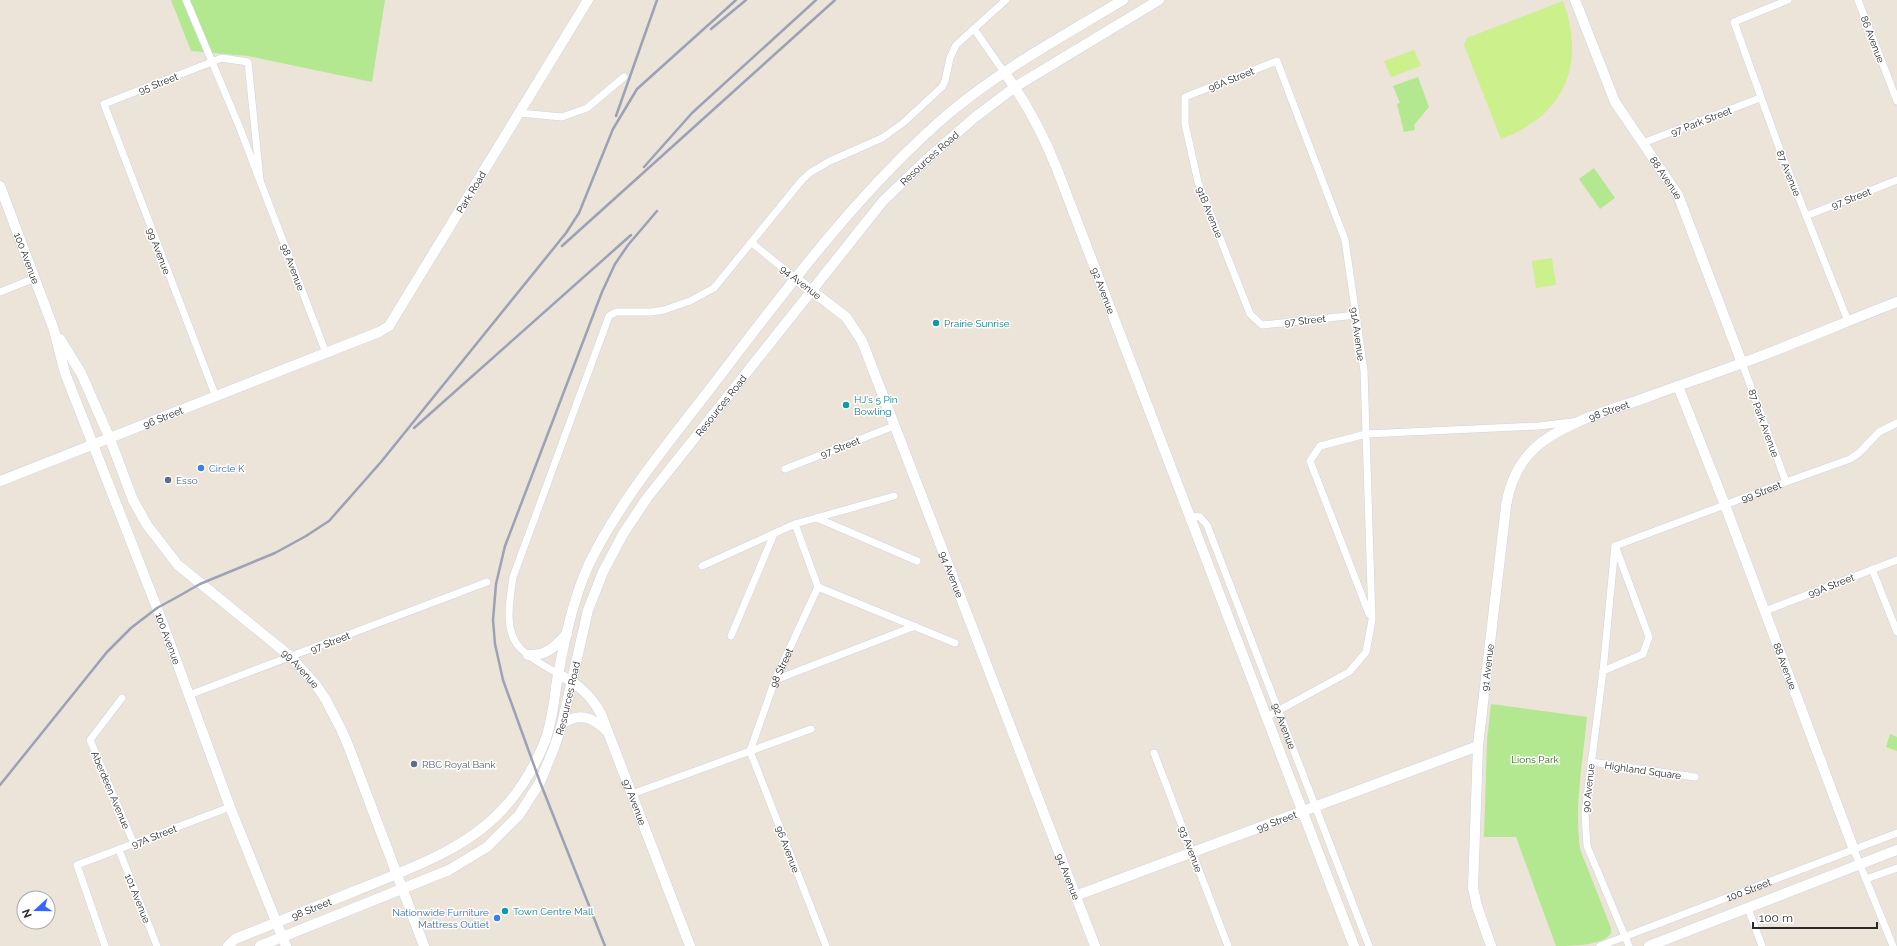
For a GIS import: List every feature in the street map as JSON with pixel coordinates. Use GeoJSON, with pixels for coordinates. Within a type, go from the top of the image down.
{"type":"FeatureCollection","features":[{"type":"Feature","properties":{"kind":"street","name":"98 Avenue"},"geometry":{"type":"LineString","coordinates":[[186,0],[213,62],[260,180],[326,353]]}},
{"type":"Feature","properties":{"kind":"street","name":"Park Road"},"geometry":{"type":"LineString","coordinates":[[326,353],[380,332],[389,326],[588,0]]}},
{"type":"Feature","properties":{"kind":"street"},"geometry":{"type":"LineString","coordinates":[[558,674],[528,655],[517,644],[510,625],[513,577],[609,316],[616,312],[652,312],[664,310],[702,295],[720,283],[802,180],[811,172],[830,161],[882,138],[903,124],[938,92],[945,81],[952,52],[956,45],[1006,0]]}},
{"type":"Feature","properties":{"kind":"street","name":"Resources Road"},"geometry":{"type":"LineString","coordinates":[[397,874],[450,849],[477,833],[502,810],[518,791],[545,740],[551,718],[558,674],[577,596],[588,568],[616,515],[658,457],[795,278],[900,157],[950,113],[1004,72],[1123,0]]}},
{"type":"Feature","properties":{"kind":"street","name":"Resources Road"},"geometry":{"type":"LineString","coordinates":[[402,889],[449,870],[487,847],[509,826],[523,809],[540,782],[562,724],[584,624],[595,590],[623,534],[647,498],[883,201],[926,160],[974,118],[1015,87],[1159,0]]}},
{"type":"Feature","properties":{"kind":"street","name":"88 Avenue"},"geometry":{"type":"LineString","coordinates":[[1575,0],[1615,102],[1678,195],[1742,363]]}},
{"type":"Feature","properties":{"kind":"street","name":"87 Avenue"},"geometry":{"type":"LineString","coordinates":[[1788,0],[1734,22],[1760,98],[1848,321]]}},
{"type":"Feature","properties":{"kind":"street","name":"86 Avenue"},"geometry":{"type":"LineString","coordinates":[[1858,0],[1897,101]]}},
{"type":"Feature","properties":{"kind":"street"},"geometry":{"type":"LineString","coordinates":[[974,28],[1004,72]]}},
{"type":"Feature","properties":{"kind":"street","name":"98 Avenue"},"geometry":{"type":"LineString","coordinates":[[213,62],[222,58],[248,62],[260,180]]}},
{"type":"Feature","properties":{"kind":"street","name":"96A Street"},"geometry":{"type":"LineString","coordinates":[[1185,97],[1277,61]]}},
{"type":"Feature","properties":{"kind":"street","name":"91A Avenue"},"geometry":{"type":"LineString","coordinates":[[1267,717],[1349,672],[1366,652],[1372,620],[1364,371],[1345,240],[1277,61]]}},
{"type":"Feature","properties":{"kind":"street","name":"95 Street"},"geometry":{"type":"LineString","coordinates":[[104,104],[213,62]]}},
{"type":"Feature","properties":{"kind":"street","name":"92 Avenue"},"geometry":{"type":"LineString","coordinates":[[1004,72],[1015,87],[1050,150],[1354,946]]}},
{"type":"Feature","properties":{"kind":"street"},"geometry":{"type":"LineString","coordinates":[[520,112],[562,117],[587,108],[624,76]]}},
{"type":"Feature","properties":{"kind":"street","name":"91B Avenue"},"geometry":{"type":"LineString","coordinates":[[1185,97],[1186,124],[1198,182],[1250,314],[1257,320]]}},
{"type":"Feature","properties":{"kind":"street","name":"97 Park Street"},"geometry":{"type":"LineString","coordinates":[[1643,143],[1760,98]]}},
{"type":"Feature","properties":{"kind":"street","name":"99 Avenue"},"geometry":{"type":"LineString","coordinates":[[104,104],[216,397]]}},
{"type":"Feature","properties":{"kind":"street","name":"97 Street"},"geometry":{"type":"LineString","coordinates":[[1806,216],[1897,180]]}},
{"type":"Feature","properties":{"kind":"street","name":"100 Avenue"},"geometry":{"type":"LineString","coordinates":[[0,186],[54,330],[65,373],[157,608],[230,807],[284,942]]}},
{"type":"Feature","properties":{"kind":"street","name":"94 Avenue"},"geometry":{"type":"LineString","coordinates":[[752,243],[846,317],[862,341],[1095,946]]}},
{"type":"Feature","properties":{"kind":"street"},"geometry":{"type":"LineString","coordinates":[[0,292],[35,278]]}},
{"type":"Feature","properties":{"kind":"street","name":"98 Street"},"geometry":{"type":"LineString","coordinates":[[1372,620],[1310,461],[1320,446],[1366,434],[1539,426],[1580,421],[1742,363],[1897,302]]}},
{"type":"Feature","properties":{"kind":"street","name":"97 Street"},"geometry":{"type":"LineString","coordinates":[[1257,320],[1262,325],[1356,315]]}},
{"type":"Feature","properties":{"kind":"street","name":"100 Avenue"},"geometry":{"type":"LineString","coordinates":[[54,330],[81,373],[110,439]]}},
{"type":"Feature","properties":{"kind":"street","name":"96 Street"},"geometry":{"type":"LineString","coordinates":[[0,481],[93,446],[326,353]]}},
{"type":"Feature","properties":{"kind":"street","name":"87 Park Avenue"},"geometry":{"type":"LineString","coordinates":[[1742,363],[1786,482]]}},
{"type":"Feature","properties":{"kind":"street","name":"88 Avenue"},"geometry":{"type":"LineString","coordinates":[[1678,386],[1726,505],[1854,850],[1893,946]]}},
{"type":"Feature","properties":{"kind":"street","name":"91 Avenue"},"geometry":{"type":"LineString","coordinates":[[1491,946],[1477,906],[1473,888],[1478,746],[1509,489],[1514,476],[1530,452],[1556,433],[1580,421]]}},
{"type":"Feature","properties":{"kind":"street","name":"99 Street"},"geometry":{"type":"LineString","coordinates":[[1615,546],[1850,459],[1859,453],[1878,432],[1897,423]]}},
{"type":"Feature","properties":{"kind":"street","name":"97 Street"},"geometry":{"type":"LineString","coordinates":[[785,469],[894,426]]}},
{"type":"Feature","properties":{"kind":"street","name":"99 Avenue"},"geometry":{"type":"LineString","coordinates":[[110,439],[133,500],[147,525],[178,565],[291,657],[316,685],[341,729],[424,946]]}},
{"type":"Feature","properties":{"kind":"street"},"geometry":{"type":"LineString","coordinates":[[702,566],[795,524],[894,496]]}},
{"type":"Feature","properties":{"kind":"street","name":"92 Avenue"},"geometry":{"type":"LineString","coordinates":[[1190,516],[1200,517],[1207,525],[1369,946]]}},
{"type":"Feature","properties":{"kind":"street"},"geometry":{"type":"LineString","coordinates":[[817,518],[917,561]]}},
{"type":"Feature","properties":{"kind":"street"},"geometry":{"type":"LineString","coordinates":[[795,524],[818,586],[955,643]]}},
{"type":"Feature","properties":{"kind":"street"},"geometry":{"type":"LineString","coordinates":[[731,636],[774,534]]}},
{"type":"Feature","properties":{"kind":"street"},"geometry":{"type":"LineString","coordinates":[[1603,671],[1643,654],[1649,637],[1615,546]]}},
{"type":"Feature","properties":{"kind":"street","name":"90 Avenue"},"geometry":{"type":"LineString","coordinates":[[1615,546],[1603,671],[1584,813],[1587,846],[1629,946]]}},
{"type":"Feature","properties":{"kind":"street","name":"99A Street"},"geometry":{"type":"LineString","coordinates":[[1765,611],[1897,560]]}},
{"type":"Feature","properties":{"kind":"street"},"geometry":{"type":"LineString","coordinates":[[1872,569],[1897,632]]}},
{"type":"Feature","properties":{"kind":"street","name":"97 Street"},"geometry":{"type":"LineString","coordinates":[[189,695],[488,582]]}},
{"type":"Feature","properties":{"kind":"street","name":"98 Street"},"geometry":{"type":"LineString","coordinates":[[750,751],[775,680],[818,586]]}},
{"type":"Feature","properties":{"kind":"street"},"geometry":{"type":"LineString","coordinates":[[775,680],[915,626]]}},
{"type":"Feature","properties":{"kind":"street"},"geometry":{"type":"LineString","coordinates":[[528,655],[546,653],[556,646],[567,634]]}},
{"type":"Feature","properties":{"kind":"street","name":"97 Avenue"},"geometry":{"type":"LineString","coordinates":[[558,674],[572,681],[593,700],[608,731],[690,946]]}},
{"type":"Feature","properties":{"kind":"street","name":"Aberdeen Avenue"},"geometry":{"type":"LineString","coordinates":[[122,698],[90,740],[134,844]]}},
{"type":"Feature","properties":{"kind":"street"},"geometry":{"type":"LineString","coordinates":[[562,724],[572,718],[582,716],[596,721],[608,731]]}},
{"type":"Feature","properties":{"kind":"street"},"geometry":{"type":"LineString","coordinates":[[632,794],[811,729]]}},
{"type":"Feature","properties":{"kind":"street","name":"99 Street"},"geometry":{"type":"LineString","coordinates":[[1075,896],[1478,746]]}},
{"type":"Feature","properties":{"kind":"street","name":"96 Avenue"},"geometry":{"type":"LineString","coordinates":[[750,751],[826,946]]}},
{"type":"Feature","properties":{"kind":"street","name":"93 Avenue"},"geometry":{"type":"LineString","coordinates":[[1154,753],[1228,946]]}},
{"type":"Feature","properties":{"kind":"street","name":"Highland Square"},"geometry":{"type":"LineString","coordinates":[[1591,762],[1696,777]]}},
{"type":"Feature","properties":{"kind":"street","name":"97A Street"},"geometry":{"type":"LineString","coordinates":[[105,946],[77,865],[230,807]]}},
{"type":"Feature","properties":{"kind":"street","name":"100 Street"},"geometry":{"type":"LineString","coordinates":[[1600,946],[1897,833]]}},
{"type":"Feature","properties":{"kind":"street","name":"101 Avenue"},"geometry":{"type":"LineString","coordinates":[[119,850],[157,946]]}},
{"type":"Feature","properties":{"kind":"street","name":"100 Street"},"geometry":{"type":"LineString","coordinates":[[1649,946],[1897,850]]}},
{"type":"Feature","properties":{"kind":"street"},"geometry":{"type":"LineString","coordinates":[[1866,880],[1897,868]]}},
{"type":"Feature","properties":{"kind":"street","name":"98 Street"},"geometry":{"type":"LineString","coordinates":[[228,946],[235,939],[397,874]]}},
{"type":"Feature","properties":{"kind":"street","name":"98 Street"},"geometry":{"type":"LineString","coordinates":[[260,946],[284,942],[402,889]]}},
{"type":"Feature","properties":{"kind":"street"},"geometry":{"type":"LineString","coordinates":[[1748,908],[1762,946]]}},
{"type":"Feature","properties":{"kind":"green space"},"geometry":{"type":"Polygon","coordinates":[[[171,0],[385,0],[372,82],[248,56],[191,51],[171,0]]]}},
{"type":"Feature","properties":{"kind":"green space"},"geometry":{"type":"Polygon","coordinates":[[[1563,1],[1570,24],[1572,46],[1570,66],[1565,85],[1555,101],[1541,116],[1523,129],[1501,139],[1464,45],[1467,38],[1563,1]]]}},
{"type":"Feature","properties":{"kind":"green space"},"geometry":{"type":"Polygon","coordinates":[[[1414,50],[1421,66],[1391,77],[1384,61],[1414,50]]]}},
{"type":"Feature","properties":{"kind":"green space"},"geometry":{"type":"Polygon","coordinates":[[[1418,77],[1429,107],[1414,125],[1415,130],[1404,132],[1397,104],[1400,103],[1393,86],[1418,77]]]}},
{"type":"Feature","properties":{"kind":"green space"},"geometry":{"type":"Polygon","coordinates":[[[1594,168],[1615,198],[1600,209],[1579,179],[1594,168]]]}},
{"type":"Feature","properties":{"kind":"green space"},"geometry":{"type":"Polygon","coordinates":[[[1552,258],[1556,285],[1536,288],[1532,261],[1552,258]]]}},
{"type":"Feature","properties":{"kind":"green space","name":"Lions Park"},"geometry":{"type":"Polygon","coordinates":[[[1491,704],[1587,717],[1580,783],[1578,832],[1580,849],[1611,928],[1611,933],[1601,941],[1569,946],[1556,946],[1516,837],[1484,837],[1487,741],[1491,704]]]}},
{"type":"Feature","properties":{"kind":"green space"},"geometry":{"type":"Polygon","coordinates":[[[1890,734],[1897,737],[1897,751],[1886,747],[1890,734]]]}},
{"type":"Feature","properties":{"kind":"railway"},"geometry":{"type":"LineString","coordinates":[[616,116],[657,0]]}},
{"type":"Feature","properties":{"kind":"railway"},"geometry":{"type":"LineString","coordinates":[[0,785],[107,652],[131,628],[157,608],[200,584],[275,553],[329,521],[381,462],[566,233],[579,213],[613,129],[637,89],[736,0]]}},
{"type":"Feature","properties":{"kind":"railway"},"geometry":{"type":"LineString","coordinates":[[711,29],[746,0]]}},
{"type":"Feature","properties":{"kind":"railway"},"geometry":{"type":"LineString","coordinates":[[644,167],[692,113],[816,0]]}},
{"type":"Feature","properties":{"kind":"railway"},"geometry":{"type":"LineString","coordinates":[[562,246],[835,0]]}},
{"type":"Feature","properties":{"kind":"railway"},"geometry":{"type":"LineString","coordinates":[[605,946],[540,782],[503,680],[495,644],[493,620],[496,584],[505,546],[602,292],[615,264],[628,245],[657,211]]}},
{"type":"Feature","properties":{"kind":"railway"},"geometry":{"type":"LineString","coordinates":[[414,428],[631,235]]}},
{"type":"Feature","properties":{"kind":"place","name":"Prairie Sunrise"},"geometry":{"type":"Point","coordinates":[936,323]}},
{"type":"Feature","properties":{"kind":"place","name":"HJ's 5 Pin Bowling"},"geometry":{"type":"Point","coordinates":[846,405]}},
{"type":"Feature","properties":{"kind":"place","name":"Circle K"},"geometry":{"type":"Point","coordinates":[201,468]}},
{"type":"Feature","properties":{"kind":"place","name":"Esso"},"geometry":{"type":"Point","coordinates":[168,480]}},
{"type":"Feature","properties":{"kind":"place","name":"RBC Royal Bank"},"geometry":{"type":"Point","coordinates":[414,764]}},
{"type":"Feature","properties":{"kind":"place","name":"Town Centre Mall"},"geometry":{"type":"Point","coordinates":[505,911]}},
{"type":"Feature","properties":{"kind":"place","name":"Nationwide Furniture Mattress Outlet"},"geometry":{"type":"Point","coordinates":[497,918]}}]}
